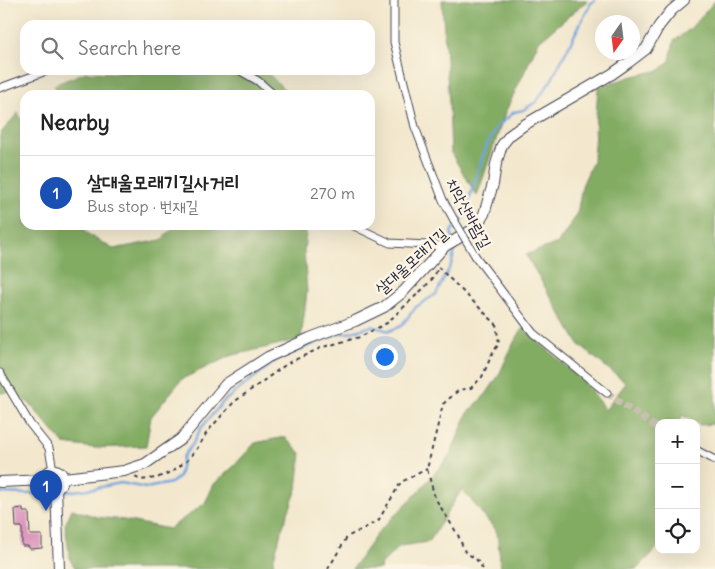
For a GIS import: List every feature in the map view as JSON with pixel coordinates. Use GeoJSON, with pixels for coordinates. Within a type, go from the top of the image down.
{"type":"FeatureCollection","features":[{"type":"Feature","properties":{"kind":"street","name":"치악산바람길"},"geometry":{"type":"LineString","coordinates":[[394,0],[394,42],[415,127],[443,200],[476,257],[533,333],[606,393]]}},
{"type":"Feature","properties":{"kind":"street","name":"살대울모래기길"},"geometry":{"type":"LineString","coordinates":[[64,478],[124,471],[144,464],[181,439],[226,384],[268,357],[384,307],[403,292],[447,244],[474,229],[484,214],[502,145],[510,135],[612,74],[646,49],[671,10],[684,0]]}},
{"type":"Feature","properties":{"kind":"street"},"geometry":{"type":"LineString","coordinates":[[0,88],[35,75]]}},
{"type":"Feature","properties":{"kind":"street"},"geometry":{"type":"LineString","coordinates":[[248,75],[268,90]]}},
{"type":"Feature","properties":{"kind":"street"},"geometry":{"type":"LineString","coordinates":[[363,230],[390,243],[447,244]]}},
{"type":"Feature","properties":{"kind":"street"},"geometry":{"type":"LineString","coordinates":[[0,373],[30,424],[49,448],[53,470]]}},
{"type":"Feature","properties":{"kind":"street"},"geometry":{"type":"LineString","coordinates":[[700,452],[715,460]]}},
{"type":"Feature","properties":{"kind":"street"},"geometry":{"type":"LineString","coordinates":[[56,490],[49,487],[45,480],[47,473],[53,470],[59,471],[64,478],[63,483],[56,490],[60,569]]}},
{"type":"Feature","properties":{"kind":"street"},"geometry":{"type":"LineString","coordinates":[[0,482],[45,480]]}},
{"type":"Feature","properties":{"kind":"path"},"geometry":{"type":"LineString","coordinates":[[438,267],[496,324],[499,344],[493,352],[482,377],[471,388],[459,390],[443,404],[427,469],[435,498],[458,535],[465,552],[476,559],[483,569]]}},
{"type":"Feature","properties":{"kind":"path"},"geometry":{"type":"LineString","coordinates":[[124,471],[141,480],[157,478],[173,471],[185,462],[200,446],[207,432],[234,402],[288,363],[323,347],[360,337],[387,324]]}},
{"type":"Feature","properties":{"kind":"path"},"geometry":{"type":"LineString","coordinates":[[328,569],[346,537],[378,521],[401,482],[427,469]]}},
{"type":"Feature","properties":{"kind":"green space"},"geometry":{"type":"Polygon","coordinates":[[[442,0],[588,0],[539,41],[505,113],[477,196],[451,153],[442,0]]]}},
{"type":"Feature","properties":{"kind":"green space"},"geometry":{"type":"Polygon","coordinates":[[[715,1],[715,424],[700,425],[700,419],[689,419],[682,415],[681,419],[655,419],[655,550],[637,569],[501,569],[497,532],[462,489],[429,542],[400,546],[381,564],[380,569],[352,569],[380,530],[419,491],[451,454],[467,414],[487,393],[499,375],[514,342],[523,328],[587,385],[605,410],[626,383],[579,345],[526,255],[558,243],[577,215],[582,186],[593,161],[598,87],[660,70],[670,60],[674,41],[690,29],[715,1]]]}},
{"type":"Feature","properties":{"kind":"green space"},"geometry":{"type":"Polygon","coordinates":[[[79,75],[270,75],[285,90],[56,90],[54,85],[79,75]]]}},
{"type":"Feature","properties":{"kind":"green space"},"geometry":{"type":"Polygon","coordinates":[[[18,113],[20,117],[20,230],[85,230],[88,234],[113,249],[161,240],[171,230],[306,230],[304,251],[307,292],[301,339],[230,356],[182,379],[151,417],[146,446],[94,448],[64,444],[29,403],[12,392],[0,393],[0,134],[18,113]]]}},
{"type":"Feature","properties":{"kind":"green space"},"geometry":{"type":"Polygon","coordinates":[[[285,437],[301,453],[297,489],[282,529],[273,561],[275,569],[76,569],[70,560],[65,525],[72,509],[97,517],[169,529],[205,503],[214,484],[255,443],[285,437]]]}},
{"type":"Feature","properties":{"kind":"building"},"geometry":{"type":"Polygon","coordinates":[[[23,508],[23,512],[29,512],[30,535],[42,535],[42,548],[30,549],[28,546],[22,546],[22,527],[16,527],[15,509],[23,508]]]}},
{"type":"Feature","properties":{"kind":"waterway"},"geometry":{"type":"LineString","coordinates":[[453,239],[451,232],[463,218],[486,147],[497,127],[514,112],[523,110],[536,102],[552,79],[591,3],[595,0]]}},
{"type":"Feature","properties":{"kind":"waterway"},"geometry":{"type":"LineString","coordinates":[[58,493],[121,483],[146,488],[171,483],[179,477],[183,457],[201,428],[223,402],[278,359],[339,333],[348,333],[372,326],[389,331],[401,326],[416,307],[436,294],[451,265],[455,244]]}},
{"type":"Feature","properties":{"kind":"waterway"},"geometry":{"type":"LineString","coordinates":[[0,493],[52,493]]}},
{"type":"Feature","properties":{"kind":"tunnel"},"geometry":{"type":"LineString","coordinates":[[607,393],[655,426]]}},
{"type":"Feature","properties":{"kind":"place","name":"살대울모래기길사거리"},"geometry":{"type":"Point","coordinates":[46,511]}}]}
